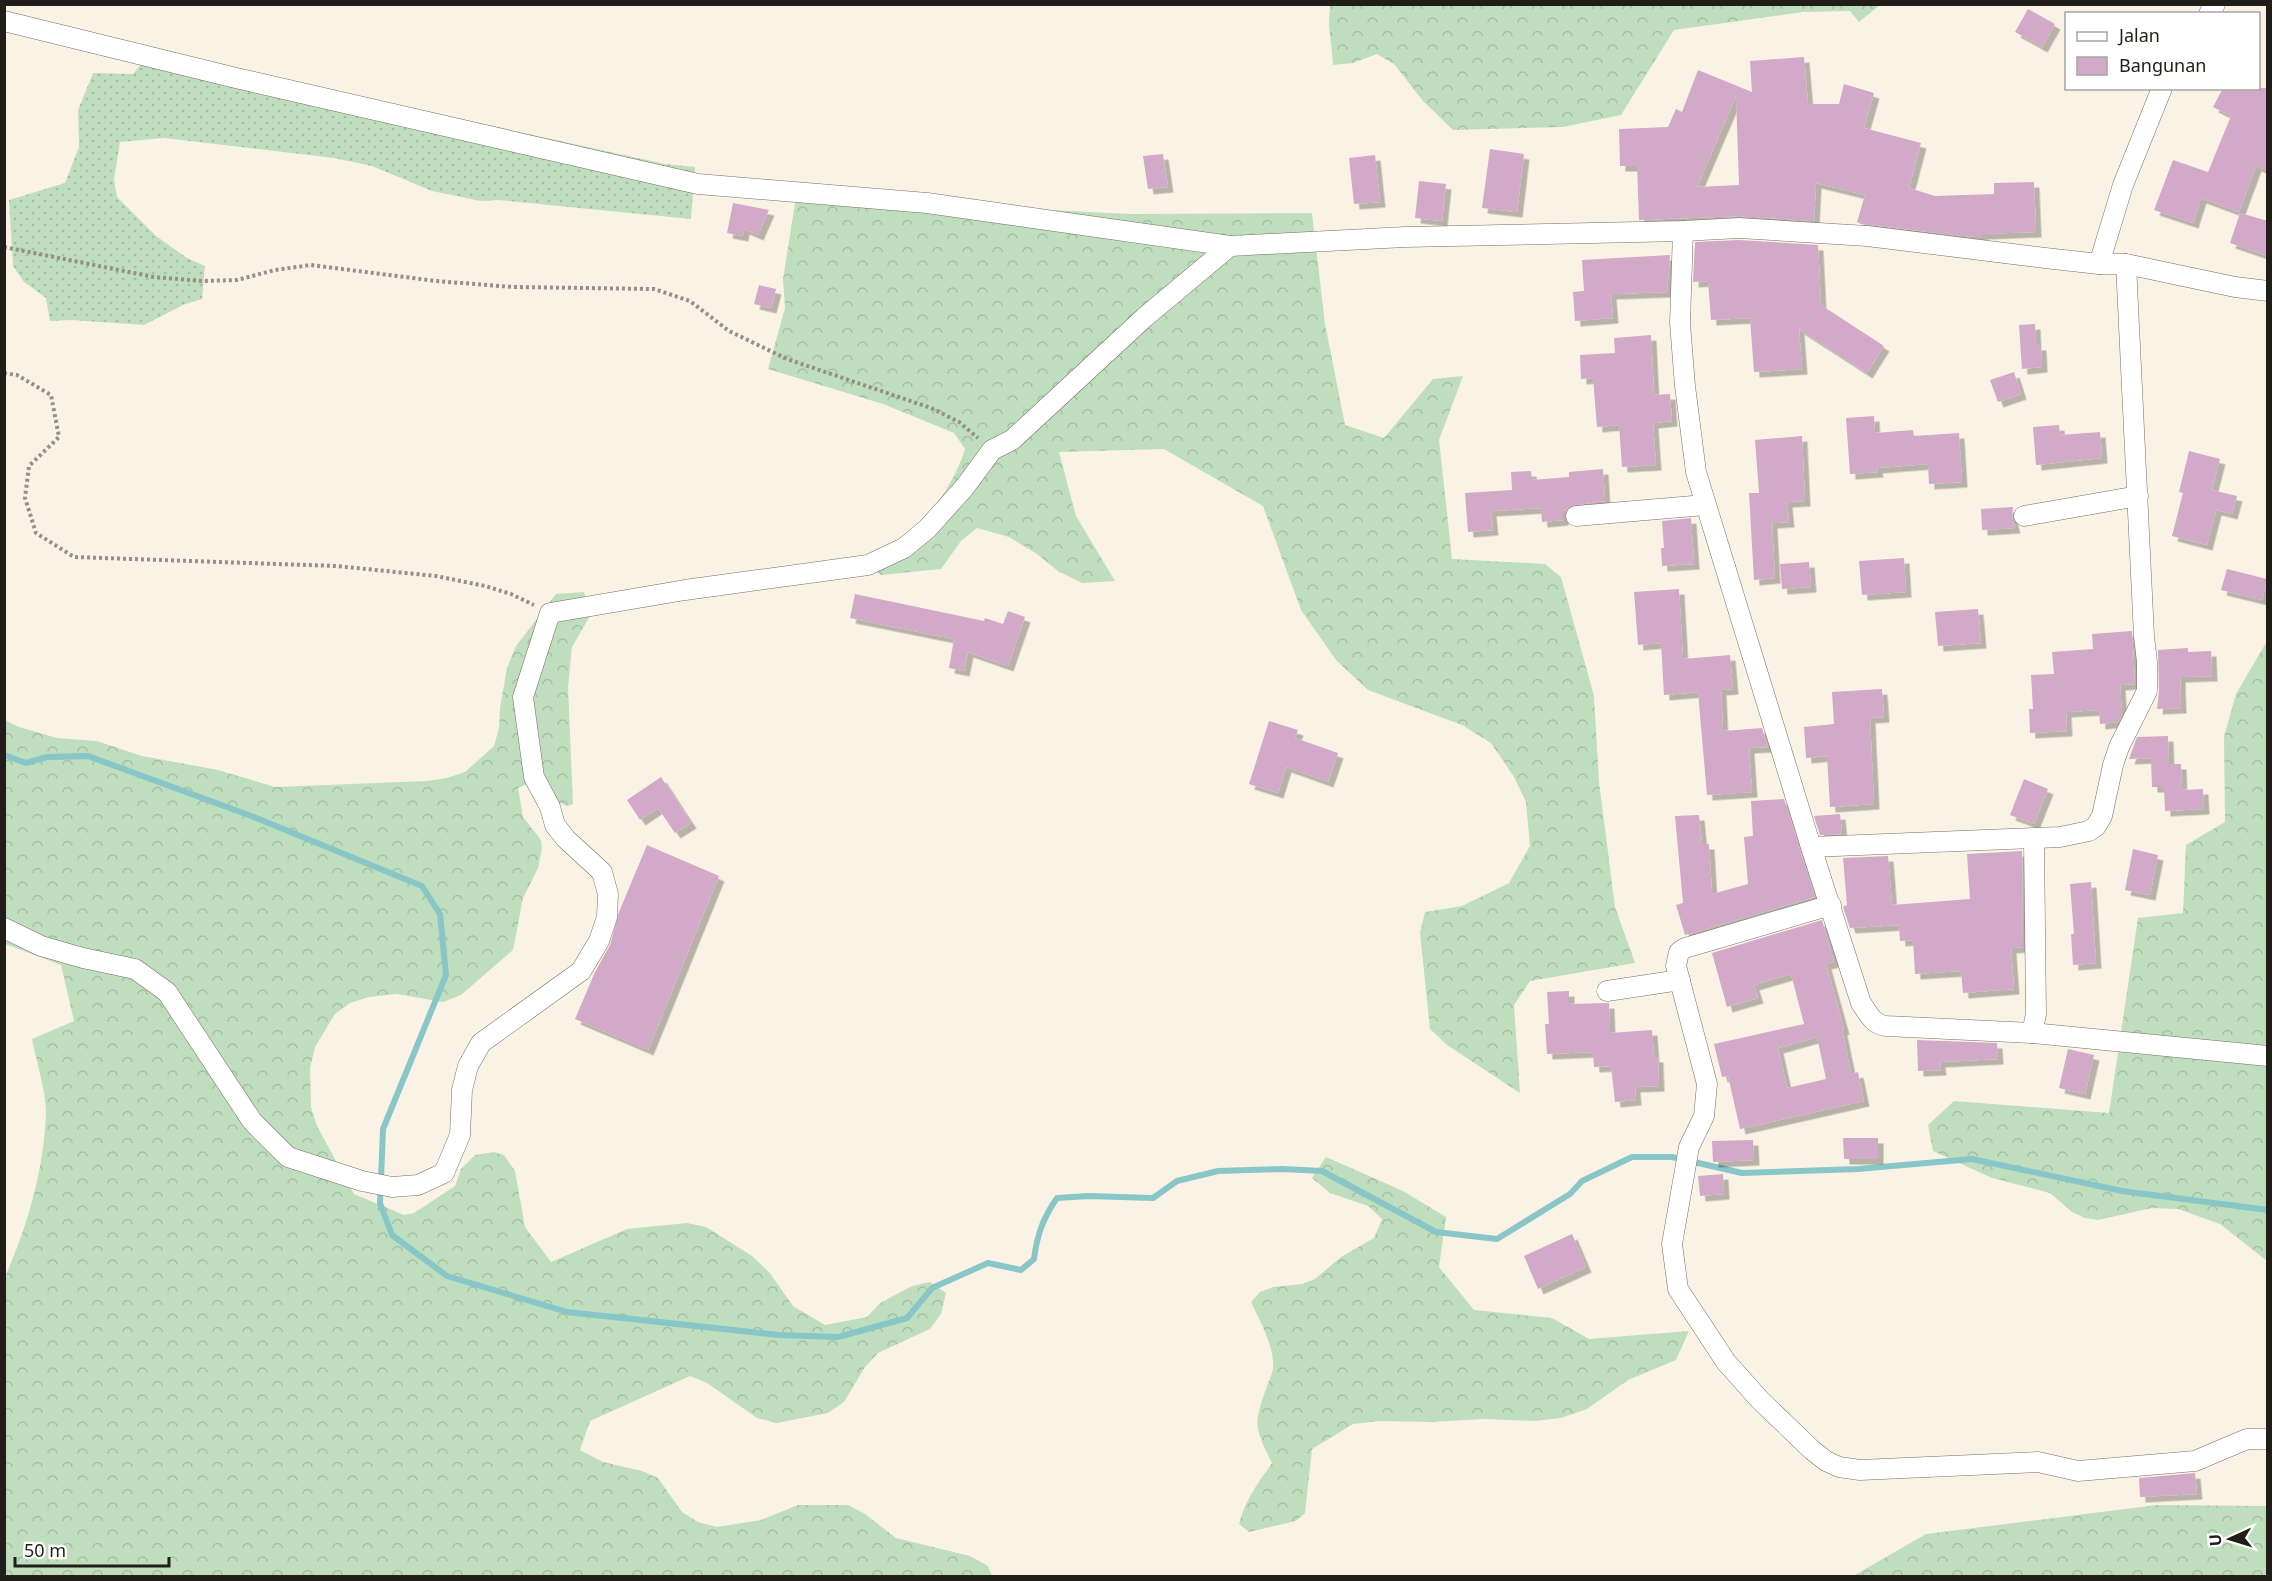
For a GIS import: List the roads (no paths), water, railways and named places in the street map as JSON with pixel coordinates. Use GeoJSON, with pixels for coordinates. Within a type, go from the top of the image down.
{"type":"FeatureCollection","features":[{"type":"Feature","properties":{"kind":"street"},"geometry":{"type":"LineString","coordinates":[[4,21],[236,78],[698,184],[927,203],[1230,246],[1405,237],[1739,228],[1867,236],[2099,264],[2126,264],[2235,287],[2267,291]]}},
{"type":"Feature","properties":{"kind":"street"},"geometry":{"type":"LineString","coordinates":[[2099,264],[2123,185],[2161,90]]}},
{"type":"Feature","properties":{"kind":"street"},"geometry":{"type":"LineString","coordinates":[[1683,231],[1680,323],[1696,472],[1861,1003],[1872,1020],[1878,1025],[2032,1033],[2268,1056]]}},
{"type":"Feature","properties":{"kind":"street"},"geometry":{"type":"LineString","coordinates":[[4,928],[41,946],[135,969],[167,992],[252,1121],[288,1157],[362,1181],[392,1186],[418,1185],[444,1173],[460,1135],[462,1090],[468,1066],[481,1043],[581,971],[599,941],[607,917],[608,894],[602,872],[566,839],[555,825],[550,807],[534,777],[523,697],[550,613],[685,590],[868,565],[904,548],[927,529],[964,488],[992,450],[1012,440],[1145,317],[1230,246]]}},
{"type":"Feature","properties":{"kind":"street"},"geometry":{"type":"LineString","coordinates":[[1811,847],[2034,840],[2077,834],[2096,826],[2102,816],[2119,747],[2147,691],[2126,264]]}},
{"type":"Feature","properties":{"kind":"street"},"geometry":{"type":"LineString","coordinates":[[2024,516],[2138,496]]}},
{"type":"Feature","properties":{"kind":"street"},"geometry":{"type":"LineString","coordinates":[[1576,516],[1705,505]]}},
{"type":"Feature","properties":{"kind":"street"},"geometry":{"type":"LineString","coordinates":[[2032,1033],[2036,1014],[2034,840]]}},
{"type":"Feature","properties":{"kind":"street"},"geometry":{"type":"LineString","coordinates":[[1830,905],[1686,948],[1679,952],[1677,958],[1676,966],[1707,1084],[1704,1116],[1689,1147],[1672,1244],[1678,1289],[1726,1362],[1760,1400],[1812,1450],[1839,1467],[1881,1470],[2038,1462],[2079,1471],[2195,1461],[2247,1439],[2268,1439]]}},
{"type":"Feature","properties":{"kind":"street"},"geometry":{"type":"LineString","coordinates":[[1606,991],[1680,980]]}},
{"type":"Feature","properties":{"kind":"waterway"},"geometry":{"type":"LineString","coordinates":[[4,755],[26,763],[47,757],[88,756],[254,817],[422,886],[440,914],[446,975],[383,1129],[380,1203],[392,1235],[447,1276],[567,1312],[779,1335],[838,1337],[907,1318],[932,1288],[988,1263],[1021,1270],[1034,1259],[1041,1227],[1057,1198],[1089,1196],[1153,1198],[1177,1181],[1218,1171],[1282,1169],[1322,1171],[1436,1232],[1497,1239],[1570,1194],[1582,1181],[1632,1157],[1672,1157],[1742,1173],[1858,1169],[1972,1159],[2122,1191],[2268,1210]]}}]}
